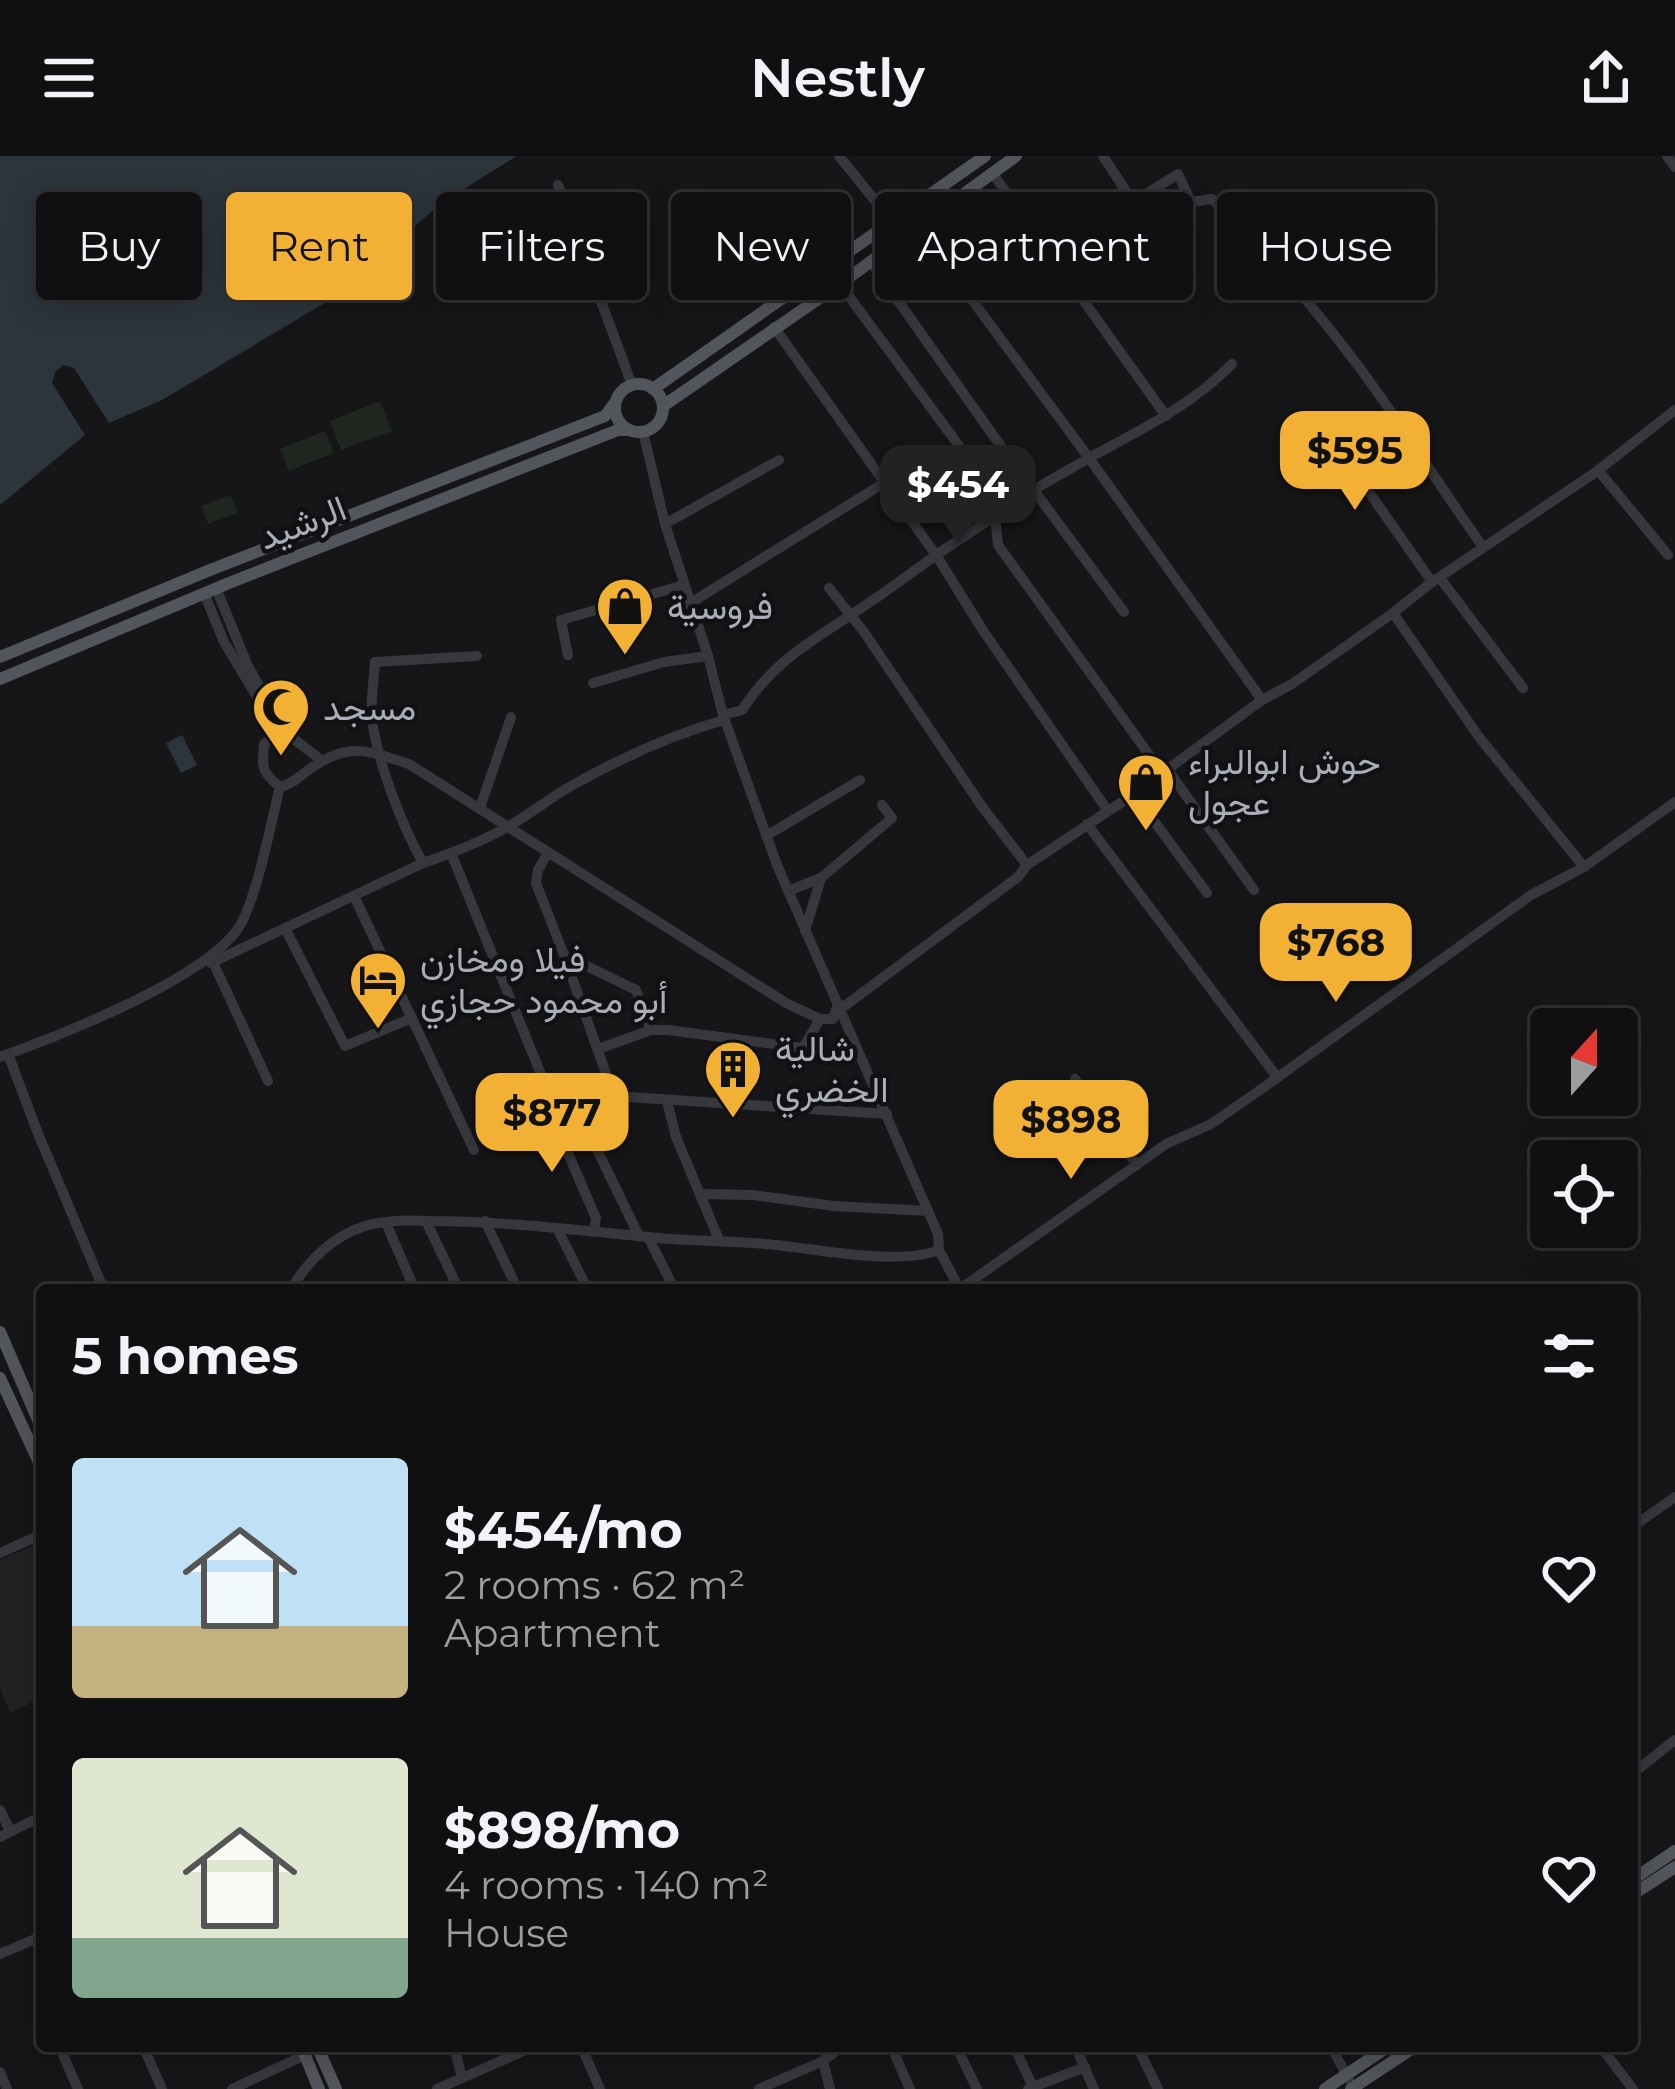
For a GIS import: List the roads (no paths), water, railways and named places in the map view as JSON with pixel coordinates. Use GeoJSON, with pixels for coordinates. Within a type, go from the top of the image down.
{"type":"FeatureCollection","features":[{"type":"Feature","properties":{"kind":"main road"},"geometry":{"type":"LineString","coordinates":[[936,192],[985,156]]}},
{"type":"Feature","properties":{"kind":"main road"},"geometry":{"type":"LineString","coordinates":[[966,192],[1016,156]]}},
{"type":"Feature","properties":{"kind":"main road"},"geometry":{"type":"LineString","coordinates":[[653,388],[875,235]]}},
{"type":"Feature","properties":{"kind":"main road"},"geometry":{"type":"LineString","coordinates":[[851,276],[875,257]]}},
{"type":"Feature","properties":{"kind":"main road"},"geometry":{"type":"LineString","coordinates":[[663,406],[815,300]]}},
{"type":"Feature","properties":{"kind":"main road"},"geometry":{"type":"LineString","coordinates":[[632,385],[653,388],[663,406],[660,420],[643,432],[628,430],[616,416],[614,404],[620,392],[632,385]]}},
{"type":"Feature","properties":{"kind":"main road","name":"الرشيد"},"geometry":{"type":"LineString","coordinates":[[0,657],[604,416],[614,404]]}},
{"type":"Feature","properties":{"kind":"main road","name":"الرشيد"},"geometry":{"type":"LineString","coordinates":[[0,679],[210,590],[628,430]]}},
{"type":"Feature","properties":{"kind":"main road"},"geometry":{"type":"LineString","coordinates":[[0,1332],[36,1415]]}},
{"type":"Feature","properties":{"kind":"main road"},"geometry":{"type":"LineString","coordinates":[[0,1378],[6,1407],[36,1459]]}},
{"type":"Feature","properties":{"kind":"main road"},"geometry":{"type":"LineString","coordinates":[[1638,1876],[1675,1850]]}},
{"type":"Feature","properties":{"kind":"main road"},"geometry":{"type":"LineString","coordinates":[[1638,1891],[1675,1867]]}},
{"type":"Feature","properties":{"kind":"main road"},"geometry":{"type":"LineString","coordinates":[[304,2052],[319,2089]]}},
{"type":"Feature","properties":{"kind":"main road"},"geometry":{"type":"LineString","coordinates":[[320,2052],[336,2089]]}},
{"type":"Feature","properties":{"kind":"main road"},"geometry":{"type":"LineString","coordinates":[[1351,2085],[1383,2052]]}},
{"type":"Feature","properties":{"kind":"main road"},"geometry":{"type":"LineString","coordinates":[[1324,2089],[1351,2085],[1406,2052]]}},
{"type":"Feature","properties":{"kind":"street"},"geometry":{"type":"LineString","coordinates":[[839,156],[875,201]]}},
{"type":"Feature","properties":{"kind":"street"},"geometry":{"type":"LineString","coordinates":[[1103,156],[1133,202],[1178,174],[1191,202],[1212,200],[1240,226],[1366,377],[1483,548]]}},
{"type":"Feature","properties":{"kind":"street"},"geometry":{"type":"LineString","coordinates":[[1667,156],[1675,167]]}},
{"type":"Feature","properties":{"kind":"street"},"geometry":{"type":"LineString","coordinates":[[992,174],[1166,416]]}},
{"type":"Feature","properties":{"kind":"street"},"geometry":{"type":"LineString","coordinates":[[558,185],[632,385]]}},
{"type":"Feature","properties":{"kind":"street"},"geometry":{"type":"LineString","coordinates":[[870,261],[1124,612]]}},
{"type":"Feature","properties":{"kind":"street"},"geometry":{"type":"LineString","coordinates":[[851,300],[999,511],[998,545]]}},
{"type":"Feature","properties":{"kind":"street"},"geometry":{"type":"LineString","coordinates":[[973,300],[1262,700]]}},
{"type":"Feature","properties":{"kind":"street"},"geometry":{"type":"LineString","coordinates":[[774,327],[936,555],[1108,811]]}},
{"type":"Feature","properties":{"kind":"street"},"geometry":{"type":"LineString","coordinates":[[101,1284],[4,1056],[86,1023],[423,862],[510,826],[570,787],[629,757],[742,710],[758,685],[800,646],[999,511],[1166,416],[1208,388],[1232,364]]}},
{"type":"Feature","properties":{"kind":"street"},"geometry":{"type":"LineString","coordinates":[[837,1007],[846,1005],[1018,877],[1027,865],[1598,470],[1675,410]]}},
{"type":"Feature","properties":{"kind":"street"},"geometry":{"type":"LineString","coordinates":[[1316,418],[1523,688]]}},
{"type":"Feature","properties":{"kind":"street"},"geometry":{"type":"LineString","coordinates":[[643,432],[665,524],[723,717],[766,836],[957,1284]]}},
{"type":"Feature","properties":{"kind":"street"},"geometry":{"type":"LineString","coordinates":[[665,524],[779,460]]}},
{"type":"Feature","properties":{"kind":"street"},"geometry":{"type":"LineString","coordinates":[[1598,470],[1668,555]]}},
{"type":"Feature","properties":{"kind":"street"},"geometry":{"type":"LineString","coordinates":[[689,604],[884,483]]}},
{"type":"Feature","properties":{"kind":"street"},"geometry":{"type":"LineString","coordinates":[[964,536],[980,536],[998,545],[1254,890]]}},
{"type":"Feature","properties":{"kind":"street"},"geometry":{"type":"LineString","coordinates":[[568,656],[561,620],[684,585]]}},
{"type":"Feature","properties":{"kind":"street"},"geometry":{"type":"LineString","coordinates":[[830,587],[1027,865]]}},
{"type":"Feature","properties":{"kind":"street"},"geometry":{"type":"LineString","coordinates":[[210,590],[224,642],[272,722],[322,760]]}},
{"type":"Feature","properties":{"kind":"street"},"geometry":{"type":"LineString","coordinates":[[1393,613],[1479,737],[1584,867]]}},
{"type":"Feature","properties":{"kind":"street"},"geometry":{"type":"LineString","coordinates":[[423,862],[409,838],[380,755],[372,718],[375,662],[476,656]]}},
{"type":"Feature","properties":{"kind":"street"},"geometry":{"type":"LineString","coordinates":[[592,682],[664,662],[708,656]]}},
{"type":"Feature","properties":{"kind":"street"},"geometry":{"type":"LineString","coordinates":[[480,808],[511,717]]}},
{"type":"Feature","properties":{"kind":"street"},"geometry":{"type":"LineString","coordinates":[[280,787],[262,766],[264,744],[283,730]]}},
{"type":"Feature","properties":{"kind":"street"},"geometry":{"type":"LineString","coordinates":[[280,787],[322,760],[358,748],[409,764],[786,1003],[820,1019],[832,1018],[837,1007]]}},
{"type":"Feature","properties":{"kind":"street"},"geometry":{"type":"LineString","coordinates":[[766,836],[860,780]]}},
{"type":"Feature","properties":{"kind":"street"},"geometry":{"type":"LineString","coordinates":[[181,977],[215,953],[239,928],[280,787]]}},
{"type":"Feature","properties":{"kind":"street"},"geometry":{"type":"LineString","coordinates":[[1134,794],[1207,892]]}},
{"type":"Feature","properties":{"kind":"street"},"geometry":{"type":"LineString","coordinates":[[788,891],[821,878],[892,818],[882,805]]}},
{"type":"Feature","properties":{"kind":"street"},"geometry":{"type":"LineString","coordinates":[[968,1284],[1166,1144],[1210,1124],[1531,895],[1584,867],[1671,805],[1675,820]]}},
{"type":"Feature","properties":{"kind":"street"},"geometry":{"type":"LineString","coordinates":[[1087,824],[1277,1077]]}},
{"type":"Feature","properties":{"kind":"street"},"geometry":{"type":"LineString","coordinates":[[451,853],[560,1121],[560,1135],[596,1218],[594,1232]]}},
{"type":"Feature","properties":{"kind":"street"},"geometry":{"type":"LineString","coordinates":[[548,853],[536,883],[614,1096],[887,1114]]}},
{"type":"Feature","properties":{"kind":"street"},"geometry":{"type":"LineString","coordinates":[[805,931],[821,878]]}},
{"type":"Feature","properties":{"kind":"street"},"geometry":{"type":"LineString","coordinates":[[354,896],[474,1150]]}},
{"type":"Feature","properties":{"kind":"street"},"geometry":{"type":"LineString","coordinates":[[285,928],[345,1046],[412,1018]]}},
{"type":"Feature","properties":{"kind":"street"},"geometry":{"type":"LineString","coordinates":[[564,955],[636,991],[651,1030]]}},
{"type":"Feature","properties":{"kind":"street"},"geometry":{"type":"LineString","coordinates":[[212,962],[268,1082]]}},
{"type":"Feature","properties":{"kind":"street"},"geometry":{"type":"LineString","coordinates":[[598,1049],[651,1030],[802,1048],[820,1019]]}},
{"type":"Feature","properties":{"kind":"street"},"geometry":{"type":"LineString","coordinates":[[1076,1079],[1137,1165]]}},
{"type":"Feature","properties":{"kind":"street"},"geometry":{"type":"LineString","coordinates":[[668,1101],[676,1137],[719,1240]]}},
{"type":"Feature","properties":{"kind":"street"},"geometry":{"type":"LineString","coordinates":[[560,1121],[586,1127],[671,1284]]}},
{"type":"Feature","properties":{"kind":"street"},"geometry":{"type":"LineString","coordinates":[[700,1194],[928,1211]]}},
{"type":"Feature","properties":{"kind":"street"},"geometry":{"type":"LineString","coordinates":[[426,1221],[456,1284]]}},
{"type":"Feature","properties":{"kind":"street"},"geometry":{"type":"LineString","coordinates":[[296,1284],[322,1249],[357,1229],[386,1222],[485,1221],[869,1255],[928,1255],[939,1250]]}},
{"type":"Feature","properties":{"kind":"street"},"geometry":{"type":"LineString","coordinates":[[485,1221],[515,1284]]}},
{"type":"Feature","properties":{"kind":"street"},"geometry":{"type":"LineString","coordinates":[[386,1222],[412,1284]]}},
{"type":"Feature","properties":{"kind":"street"},"geometry":{"type":"LineString","coordinates":[[557,1228],[585,1284]]}},
{"type":"Feature","properties":{"kind":"street"},"geometry":{"type":"LineString","coordinates":[[1638,1523],[1673,1502]]}},
{"type":"Feature","properties":{"kind":"street"},"geometry":{"type":"LineString","coordinates":[[0,1552],[36,1537]]}},
{"type":"Feature","properties":{"kind":"street"},"geometry":{"type":"LineString","coordinates":[[1638,1769],[1675,1740]]}},
{"type":"Feature","properties":{"kind":"street"},"geometry":{"type":"LineString","coordinates":[[0,1810],[5,1834],[36,1819]]}},
{"type":"Feature","properties":{"kind":"street"},"geometry":{"type":"LineString","coordinates":[[0,1954],[36,1939]]}},
{"type":"Feature","properties":{"kind":"street"},"geometry":{"type":"LineString","coordinates":[[62,2052],[78,2089]]}},
{"type":"Feature","properties":{"kind":"street"},"geometry":{"type":"LineString","coordinates":[[146,2052],[162,2089]]}},
{"type":"Feature","properties":{"kind":"street"},"geometry":{"type":"LineString","coordinates":[[232,2089],[299,2052]]}},
{"type":"Feature","properties":{"kind":"street"},"geometry":{"type":"LineString","coordinates":[[456,2052],[462,2078]]}},
{"type":"Feature","properties":{"kind":"street"},"geometry":{"type":"LineString","coordinates":[[437,2089],[521,2052]]}},
{"type":"Feature","properties":{"kind":"street"},"geometry":{"type":"LineString","coordinates":[[584,2052],[600,2089]]}},
{"type":"Feature","properties":{"kind":"street"},"geometry":{"type":"LineString","coordinates":[[759,2089],[775,2086],[835,2052]]}},
{"type":"Feature","properties":{"kind":"street"},"geometry":{"type":"LineString","coordinates":[[894,2052],[910,2089]]}},
{"type":"Feature","properties":{"kind":"street"},"geometry":{"type":"LineString","coordinates":[[959,2052],[977,2089]]}},
{"type":"Feature","properties":{"kind":"street"},"geometry":{"type":"LineString","coordinates":[[1016,2052],[1030,2088],[1085,2068]]}},
{"type":"Feature","properties":{"kind":"street"},"geometry":{"type":"LineString","coordinates":[[1078,2052],[1094,2089]]}},
{"type":"Feature","properties":{"kind":"street"},"geometry":{"type":"LineString","coordinates":[[1140,2052],[1158,2089]]}},
{"type":"Feature","properties":{"kind":"street"},"geometry":{"type":"LineString","coordinates":[[1334,2052],[1351,2085]]}},
{"type":"Feature","properties":{"kind":"street"},"geometry":{"type":"LineString","coordinates":[[1605,2052],[1633,2089]]}},
{"type":"Feature","properties":{"kind":"street"},"geometry":{"type":"LineString","coordinates":[[823,2061],[830,2089]]}},
{"type":"Feature","properties":{"kind":"street"},"geometry":{"type":"LineString","coordinates":[[0,2072],[7,2089]]}},
{"type":"Feature","properties":{"kind":"place","name":"فروسية"},"geometry":{"type":"Point","coordinates":[625,657]}},
{"type":"Feature","properties":{"kind":"place","name":"مسجد"},"geometry":{"type":"Point","coordinates":[281,758]}},
{"type":"Feature","properties":{"kind":"place","name":"حوش ابوالبراء عجول"},"geometry":{"type":"Point","coordinates":[1146,833]}},
{"type":"Feature","properties":{"kind":"place","name":"فيلا ومخازن أبو محمود حجازي"},"geometry":{"type":"Point","coordinates":[378,1031]}},
{"type":"Feature","properties":{"kind":"place","name":"شالية الخضري"},"geometry":{"type":"Point","coordinates":[733,1120]}}]}
